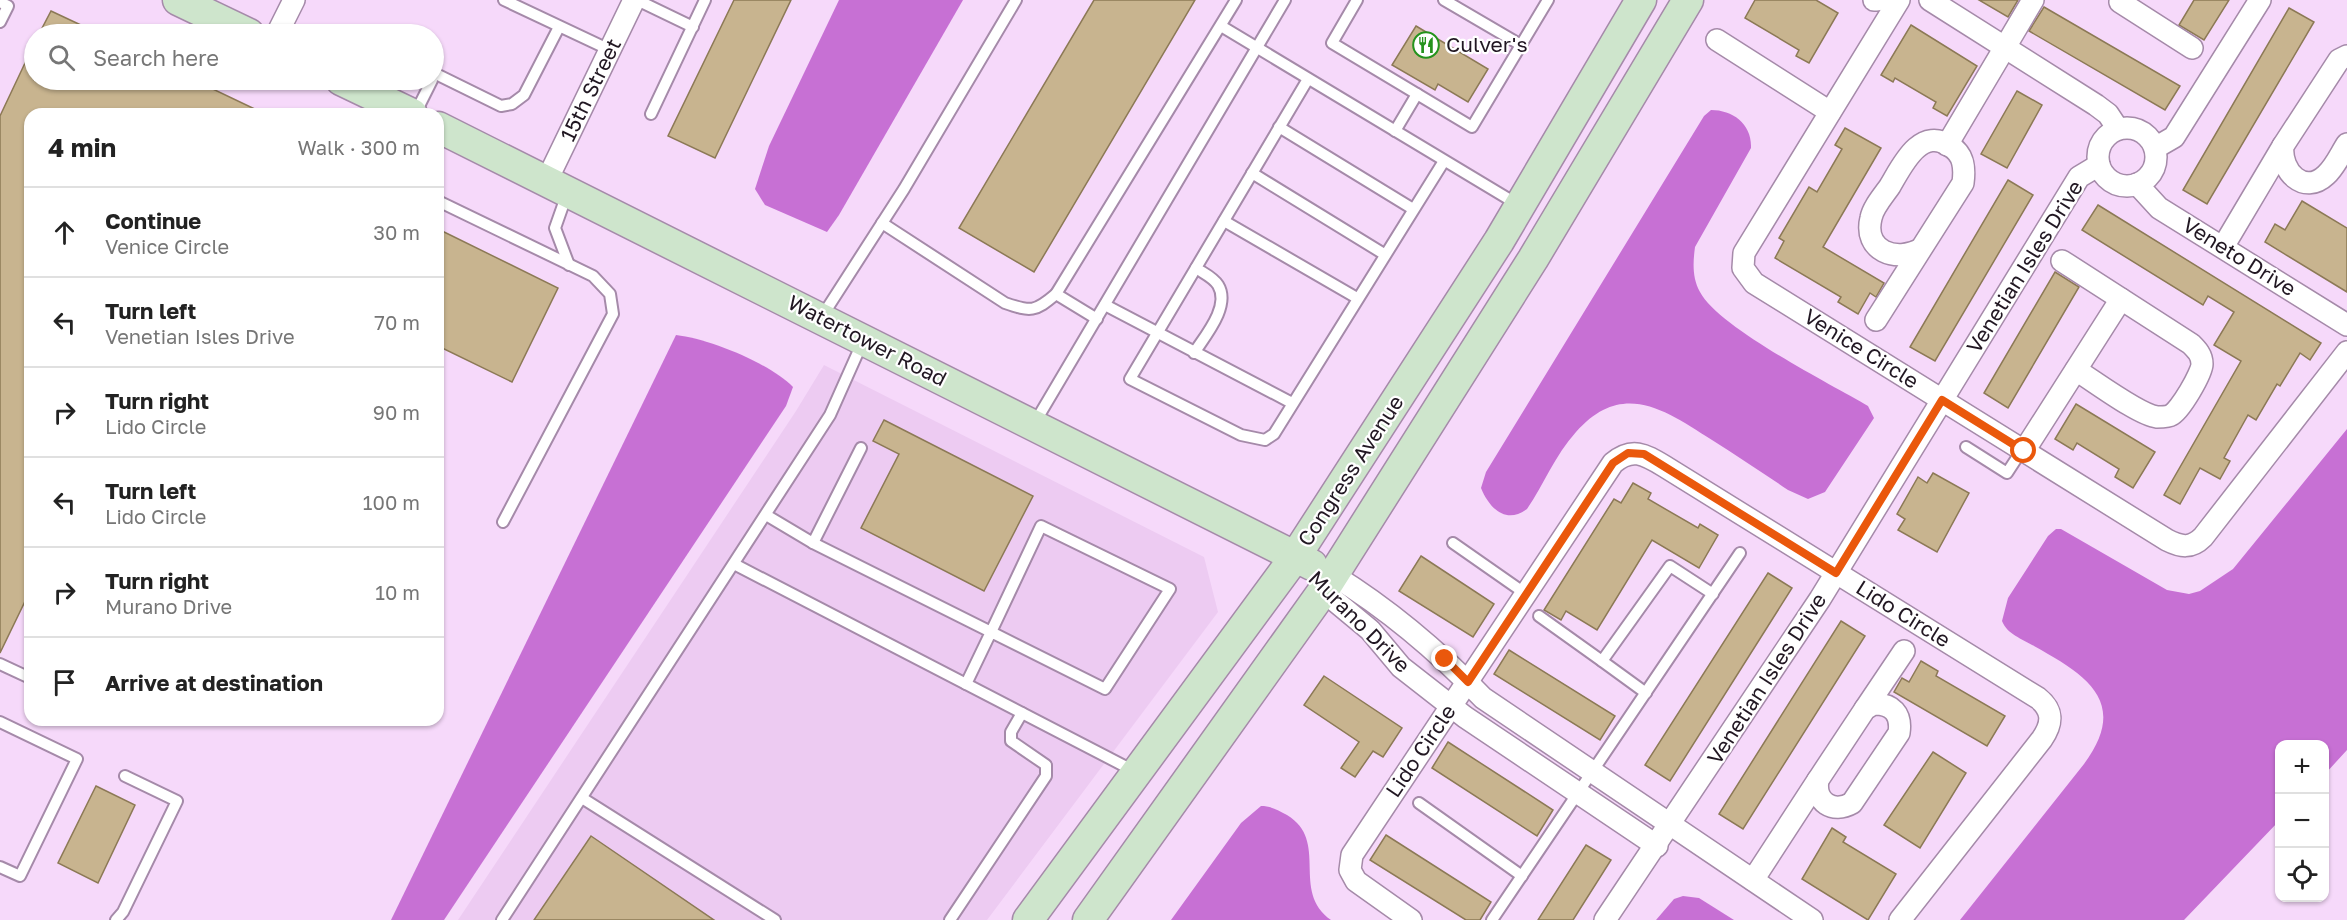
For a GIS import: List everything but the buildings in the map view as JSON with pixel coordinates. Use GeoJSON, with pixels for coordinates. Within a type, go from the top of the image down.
{"type":"FeatureCollection","features":[{"type":"Feature","properties":{"kind":"street"},"geometry":{"type":"LineString","coordinates":[[178,0],[228,24]]}},
{"type":"Feature","properties":{"kind":"street"},"geometry":{"type":"LineString","coordinates":[[282,24],[294,0]]}},
{"type":"Feature","properties":{"kind":"street","name":"15th Street"},"geometry":{"type":"LineString","coordinates":[[558,185],[610,50],[635,0]]}},
{"type":"Feature","properties":{"kind":"street","name":"Congress Avenue"},"geometry":{"type":"LineString","coordinates":[[1028,920],[1295,557],[1520,206],[1641,0]]}},
{"type":"Feature","properties":{"kind":"street","name":"Congress Avenue"},"geometry":{"type":"LineString","coordinates":[[1088,920],[1328,583],[1533,259],[1688,0]]}},
{"type":"Feature","properties":{"kind":"street","name":"Venice Circle"},"geometry":{"type":"LineString","coordinates":[[1899,0],[1744,253],[1743,268],[1761,288],[2167,540],[2184,547],[2190,546],[2203,537],[2347,352]]}},
{"type":"Feature","properties":{"kind":"street"},"geometry":{"type":"LineString","coordinates":[[1930,0],[2096,105],[2108,114],[2118,129]]}},
{"type":"Feature","properties":{"kind":"street"},"geometry":{"type":"LineString","coordinates":[[1947,145],[2033,0]]}},
{"type":"Feature","properties":{"kind":"street"},"geometry":{"type":"LineString","coordinates":[[2119,1],[2131,3],[2141,0]]}},
{"type":"Feature","properties":{"kind":"street"},"geometry":{"type":"LineString","coordinates":[[2155,148],[2174,137],[2260,0]]}},
{"type":"Feature","properties":{"kind":"street"},"geometry":{"type":"LineString","coordinates":[[2119,1],[2192,48]]}},
{"type":"Feature","properties":{"kind":"street"},"geometry":{"type":"LineString","coordinates":[[1717,40],[1830,112]]}},
{"type":"Feature","properties":{"kind":"street"},"geometry":{"type":"LineString","coordinates":[[2223,247],[2283,146],[2339,60],[2347,56]]}},
{"type":"Feature","properties":{"kind":"street"},"geometry":{"type":"LineString","coordinates":[[357,90],[375,101],[395,108]]}},
{"type":"Feature","properties":{"kind":"street"},"geometry":{"type":"LineString","coordinates":[[2133,128],[2145,133],[2155,148],[2154,168],[2146,179],[2137,184],[2122,185],[2110,180],[2099,165],[2100,145],[2108,134],[2118,129],[2133,128]]}},
{"type":"Feature","properties":{"kind":"street","name":"Watertower Road"},"geometry":{"type":"LineString","coordinates":[[444,130],[558,185],[1295,557]]}},
{"type":"Feature","properties":{"kind":"street"},"geometry":{"type":"LineString","coordinates":[[1876,320],[1963,183],[1965,169],[1960,156],[1938,141],[1925,142],[1913,149],[1871,215],[1871,235],[1883,252],[1902,256],[1921,249]]}},
{"type":"Feature","properties":{"kind":"street"},"geometry":{"type":"LineString","coordinates":[[2283,146],[2282,158],[2285,169],[2294,178],[2304,182],[2317,181],[2327,175],[2347,144]]}},
{"type":"Feature","properties":{"kind":"street","name":"Venetian Isles Drive"},"geometry":{"type":"LineString","coordinates":[[1605,920],[1671,825],[1836,573],[2079,177],[2099,165]]}},
{"type":"Feature","properties":{"kind":"street","name":"Veneto Drive"},"geometry":{"type":"LineString","coordinates":[[2137,184],[2159,208],[2347,325]]}},
{"type":"Feature","properties":{"kind":"street"},"geometry":{"type":"LineString","coordinates":[[2062,261],[2200,352],[2201,372],[2178,409],[2172,415],[2164,417],[2146,414],[2076,370]]}},
{"type":"Feature","properties":{"kind":"street"},"geometry":{"type":"LineString","coordinates":[[2023,450],[2121,299]]}},
{"type":"Feature","properties":{"kind":"street","name":"Lido Circle"},"geometry":{"type":"LineString","coordinates":[[1411,920],[1356,882],[1352,877],[1349,863],[1352,855],[1613,463],[1628,453],[1637,452],[1664,466],[2046,704],[2051,719],[2042,738],[1900,920]]}},
{"type":"Feature","properties":{"kind":"street","name":"Murano Drive"},"geometry":{"type":"LineString","coordinates":[[1295,557],[1328,583],[1401,667],[1451,706],[1657,846]]}},
{"type":"Feature","properties":{"kind":"street","name":"Murano Drive"},"geometry":{"type":"LineString","coordinates":[[1328,583],[1369,597],[1445,659],[1483,698],[1671,825]]}},
{"type":"Feature","properties":{"kind":"street"},"geometry":{"type":"LineString","coordinates":[[1752,880],[1904,651]]}},
{"type":"Feature","properties":{"kind":"street"},"geometry":{"type":"LineString","coordinates":[[1818,780],[1817,789],[1826,805],[1835,808],[1852,803],[1899,733],[1898,714],[1889,706],[1873,705],[1865,709]]}},
{"type":"Feature","properties":{"kind":"street"},"geometry":{"type":"LineString","coordinates":[[1671,825],[1812,920]]}},
{"type":"Feature","properties":{"kind":"lane"},"geometry":{"type":"LineString","coordinates":[[504,0],[610,50]]}},
{"type":"Feature","properties":{"kind":"lane"},"geometry":{"type":"LineString","coordinates":[[635,0],[693,27]]}},
{"type":"Feature","properties":{"kind":"lane"},"geometry":{"type":"LineString","coordinates":[[651,114],[705,0]]}},
{"type":"Feature","properties":{"kind":"lane"},"geometry":{"type":"LineString","coordinates":[[821,318],[882,223],[1016,0]]}},
{"type":"Feature","properties":{"kind":"lane"},"geometry":{"type":"LineString","coordinates":[[882,223],[1005,303],[1026,310],[1039,308],[1056,294],[1236,0]]}},
{"type":"Feature","properties":{"kind":"lane"},"geometry":{"type":"LineString","coordinates":[[1034,425],[1285,0]]}},
{"type":"Feature","properties":{"kind":"lane"},"geometry":{"type":"LineString","coordinates":[[1357,0],[1332,43],[1472,127],[1548,0]]}},
{"type":"Feature","properties":{"kind":"lane"},"geometry":{"type":"LineString","coordinates":[[1444,0],[1521,45]]}},
{"type":"Feature","properties":{"kind":"lane"},"geometry":{"type":"LineString","coordinates":[[0,2],[8,6],[0,22]]}},
{"type":"Feature","properties":{"kind":"lane"},"geometry":{"type":"LineString","coordinates":[[1221,26],[1520,206]]}},
{"type":"Feature","properties":{"kind":"lane"},"geometry":{"type":"LineString","coordinates":[[444,80],[501,105],[512,104],[524,95],[559,27]]}},
{"type":"Feature","properties":{"kind":"lane"},"geometry":{"type":"LineString","coordinates":[[1308,79],[1130,379],[1252,439],[1265,440],[1274,434],[1444,160]]}},
{"type":"Feature","properties":{"kind":"lane"},"geometry":{"type":"LineString","coordinates":[[416,108],[425,90]]}},
{"type":"Feature","properties":{"kind":"lane"},"geometry":{"type":"LineString","coordinates":[[1395,131],[1417,94]]}},
{"type":"Feature","properties":{"kind":"lane"},"geometry":{"type":"LineString","coordinates":[[1279,128],[1413,209]]}},
{"type":"Feature","properties":{"kind":"lane"},"geometry":{"type":"LineString","coordinates":[[1252,173],[1384,254]]}},
{"type":"Feature","properties":{"kind":"lane"},"geometry":{"type":"LineString","coordinates":[[558,185],[555,228],[569,265]]}},
{"type":"Feature","properties":{"kind":"lane"},"geometry":{"type":"LineString","coordinates":[[444,204],[593,276],[610,294],[613,314],[503,522]]}},
{"type":"Feature","properties":{"kind":"lane"},"geometry":{"type":"LineString","coordinates":[[1224,220],[1357,298]]}},
{"type":"Feature","properties":{"kind":"lane"},"geometry":{"type":"LineString","coordinates":[[1194,353],[1221,305],[1222,295],[1212,278],[1196,268]]}},
{"type":"Feature","properties":{"kind":"lane"},"geometry":{"type":"LineString","coordinates":[[1056,294],[1096,319]]}},
{"type":"Feature","properties":{"kind":"lane"},"geometry":{"type":"LineString","coordinates":[[1105,305],[1292,403]]}},
{"type":"Feature","properties":{"kind":"lane"},"geometry":{"type":"LineString","coordinates":[[502,920],[830,415],[864,339]]}},
{"type":"Feature","properties":{"kind":"lane"},"geometry":{"type":"LineString","coordinates":[[1966,447],[2007,473],[2023,450]]}},
{"type":"Feature","properties":{"kind":"lane"},"geometry":{"type":"LineString","coordinates":[[813,543],[861,448]]}},
{"type":"Feature","properties":{"kind":"lane"},"geometry":{"type":"LineString","coordinates":[[766,515],[813,543],[991,632],[1105,689],[1170,589],[1041,526],[991,632],[966,684]]}},
{"type":"Feature","properties":{"kind":"lane"},"geometry":{"type":"LineString","coordinates":[[1453,543],[1526,594]]}},
{"type":"Feature","properties":{"kind":"lane"},"geometry":{"type":"LineString","coordinates":[[1492,920],[1740,553]]}},
{"type":"Feature","properties":{"kind":"lane"},"geometry":{"type":"LineString","coordinates":[[734,564],[1136,772]]}},
{"type":"Feature","properties":{"kind":"lane"},"geometry":{"type":"LineString","coordinates":[[1602,661],[1670,566],[1713,594]]}},
{"type":"Feature","properties":{"kind":"lane"},"geometry":{"type":"LineString","coordinates":[[1539,616],[1646,693]]}},
{"type":"Feature","properties":{"kind":"lane"},"geometry":{"type":"LineString","coordinates":[[0,664],[24,675]]}},
{"type":"Feature","properties":{"kind":"lane"},"geometry":{"type":"LineString","coordinates":[[950,920],[1046,776],[1046,765],[1011,741],[1011,732],[1022,713]]}},
{"type":"Feature","properties":{"kind":"lane"},"geometry":{"type":"LineString","coordinates":[[0,722],[77,759],[20,876],[0,867]]}},
{"type":"Feature","properties":{"kind":"lane"},"geometry":{"type":"LineString","coordinates":[[116,920],[123,912],[177,801],[125,776]]}},
{"type":"Feature","properties":{"kind":"lane"},"geometry":{"type":"LineString","coordinates":[[582,798],[775,920]]}},
{"type":"Feature","properties":{"kind":"lane"},"geometry":{"type":"LineString","coordinates":[[1419,803],[1522,876]]}},
{"type":"Feature","properties":{"kind":"shaded area"},"geometry":{"type":"Polygon","coordinates":[[[839,0],[963,0],[827,232],[765,205],[755,189],[769,146],[839,0]]]}},
{"type":"Feature","properties":{"kind":"shaded area"},"geometry":{"type":"Polygon","coordinates":[[[1711,110],[1727,113],[1740,120],[1748,132],[1751,148],[1695,247],[1694,276],[1697,287],[1711,306],[1729,322],[1776,354],[1868,406],[1874,418],[1825,492],[1808,499],[1788,490],[1677,418],[1660,410],[1643,405],[1627,404],[1610,407],[1593,416],[1576,432],[1556,460],[1527,509],[1512,515],[1499,512],[1489,502],[1481,488],[1486,472],[1704,116],[1711,110]]]}},
{"type":"Feature","properties":{"kind":"shaded area"},"geometry":{"type":"Polygon","coordinates":[[[676,335],[722,347],[769,369],[793,387],[786,406],[444,920],[391,920],[676,335]]]}},
{"type":"Feature","properties":{"kind":"shaded area"},"geometry":{"type":"Polygon","coordinates":[[[824,365],[1204,557],[1218,612],[987,920],[458,920],[796,411],[824,365]]]}},
{"type":"Feature","properties":{"kind":"shaded area"},"geometry":{"type":"Polygon","coordinates":[[[2347,429],[2347,750],[2329,770],[2329,740],[2275,740],[2275,825],[2184,920],[1960,920],[2084,764],[2097,742],[2103,723],[2102,707],[2096,693],[2085,680],[2053,657],[2011,633],[2002,621],[2008,598],[2048,536],[2056,529],[2061,529],[2167,590],[2189,594],[2200,591],[2233,569],[2347,429]]]}},
{"type":"Feature","properties":{"kind":"shaded area"},"geometry":{"type":"Polygon","coordinates":[[[1261,806],[1281,811],[1300,826],[1309,852],[1313,895],[1319,908],[1331,920],[1171,920],[1241,823],[1261,806]]]}},
{"type":"Feature","properties":{"kind":"shaded area"},"geometry":{"type":"Polygon","coordinates":[[[1683,896],[1699,898],[1734,920],[1656,920],[1674,899],[1683,896]]]}},
{"type":"Feature","properties":{"kind":"place","name":"Culver's"},"geometry":{"type":"Point","coordinates":[1426,45]}},
{"type":"Feature","properties":{"kind":"route"},"geometry":{"type":"LineString","coordinates":[[1445,659],[1468,682],[1613,463],[1628,453],[1644,454],[1836,573],[1942,400],[2024,451]]}}]}
